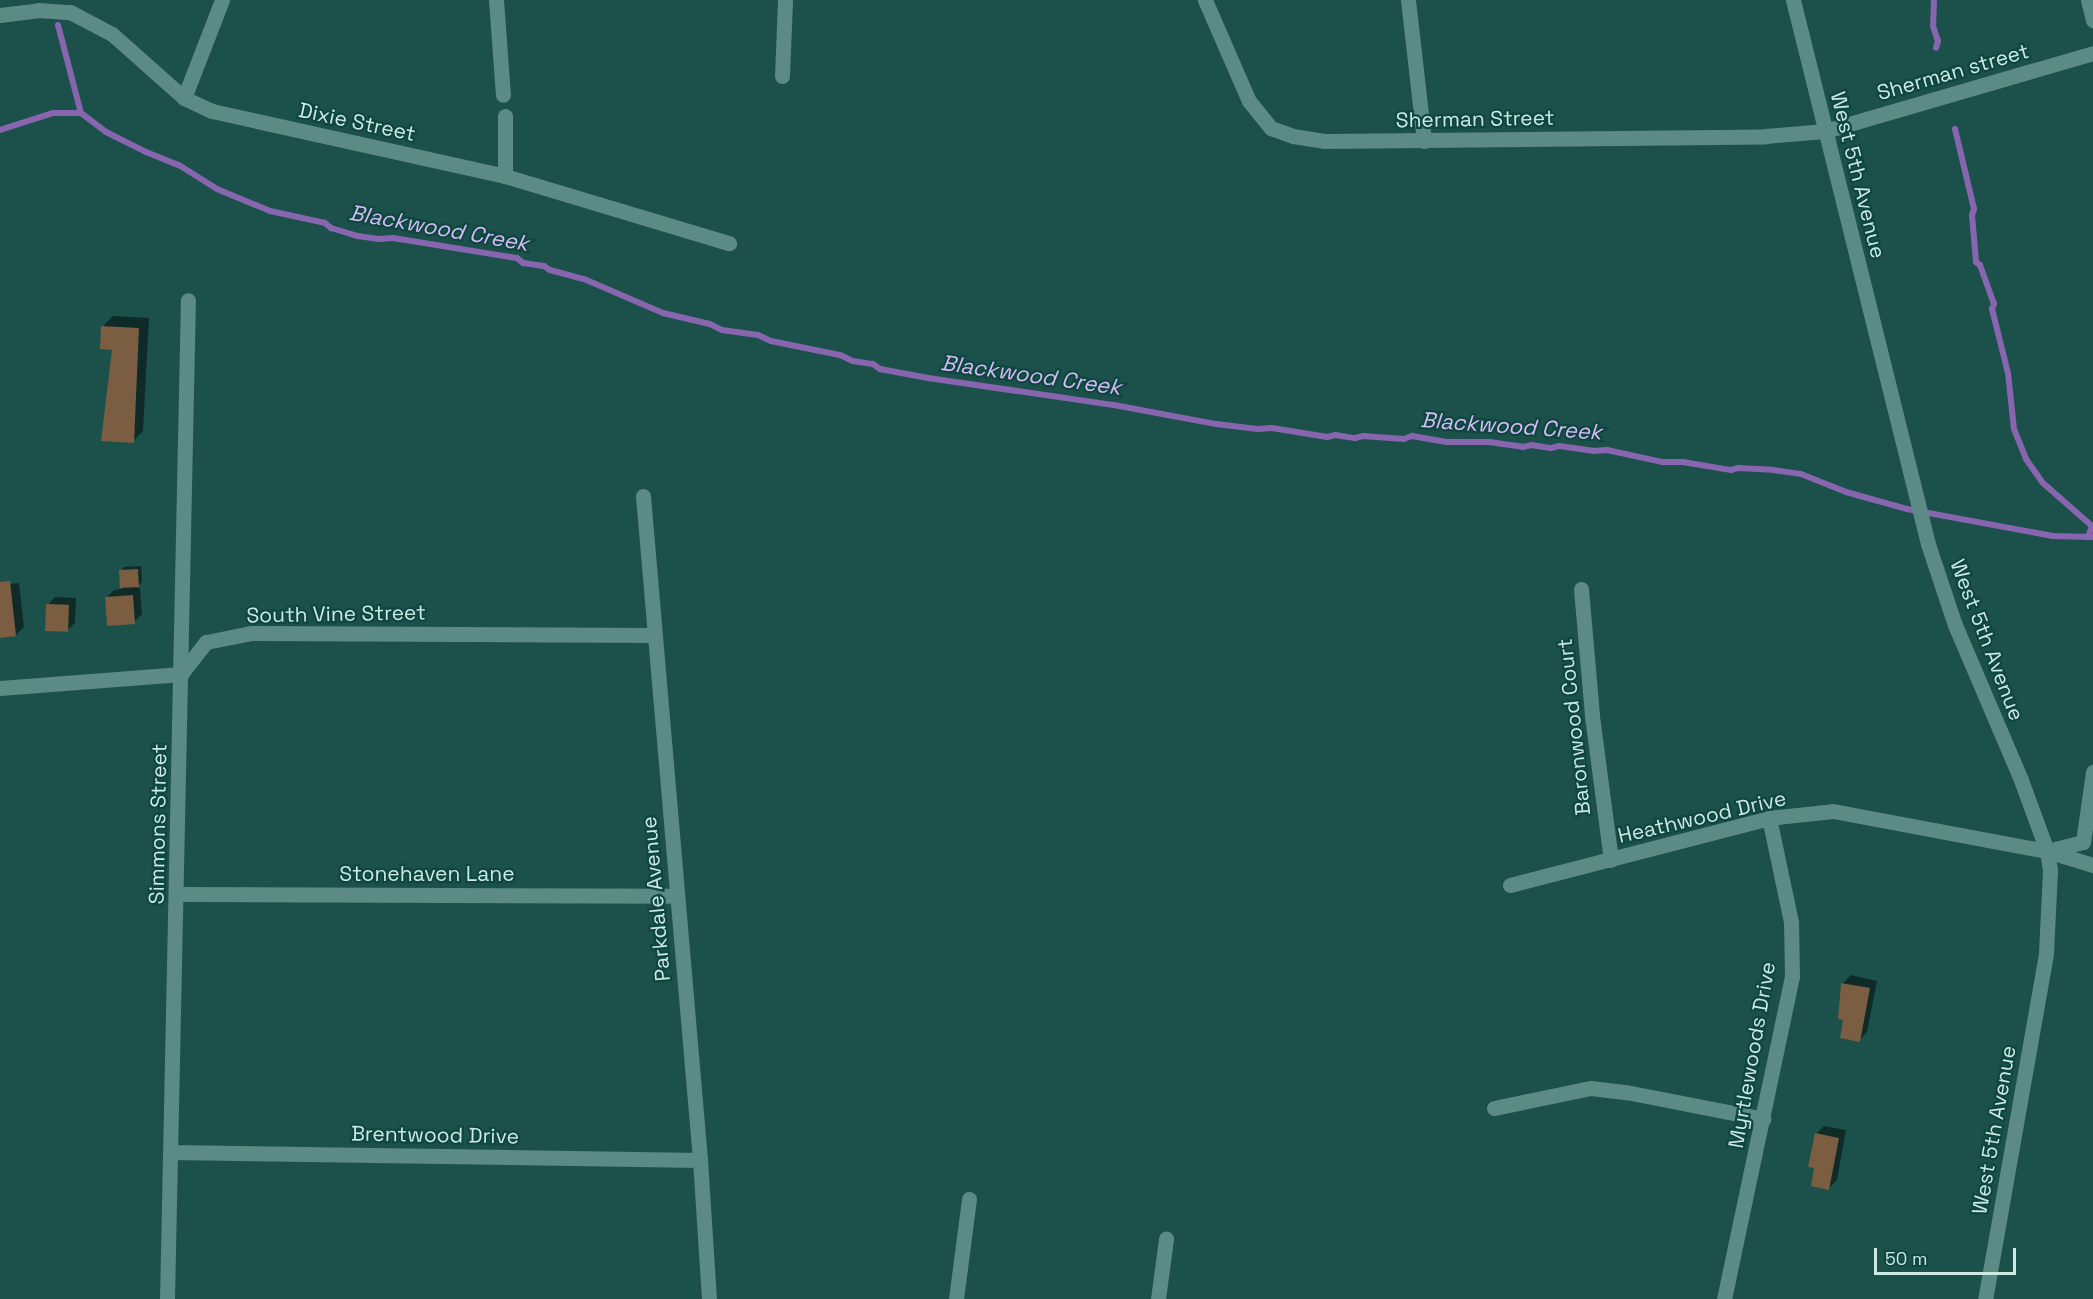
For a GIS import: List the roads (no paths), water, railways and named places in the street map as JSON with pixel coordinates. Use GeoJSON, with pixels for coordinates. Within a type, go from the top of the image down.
{"type":"FeatureCollection","features":[{"type":"Feature","properties":{"kind":"street"},"geometry":{"type":"LineString","coordinates":[[184,98],[222,0]]}},
{"type":"Feature","properties":{"kind":"street"},"geometry":{"type":"LineString","coordinates":[[496,0],[503,95]]}},
{"type":"Feature","properties":{"kind":"street"},"geometry":{"type":"LineString","coordinates":[[782,76],[784,0]]}},
{"type":"Feature","properties":{"kind":"street","name":"Sherman Street"},"geometry":{"type":"LineString","coordinates":[[1206,0],[1249,101],[1271,128],[1293,136],[1324,141],[1424,141],[1765,136],[1825,131]]}},
{"type":"Feature","properties":{"kind":"street"},"geometry":{"type":"LineString","coordinates":[[1408,0],[1424,141]]}},
{"type":"Feature","properties":{"kind":"street","name":"West 5th Avenue"},"geometry":{"type":"LineString","coordinates":[[1793,0],[1928,544],[1954,625],[2021,780],[2048,851],[2050,871],[2046,954],[1985,1299]]}},
{"type":"Feature","properties":{"kind":"street"},"geometry":{"type":"LineString","coordinates":[[2088,0],[2093,20]]}},
{"type":"Feature","properties":{"kind":"street","name":"Dixie Street"},"geometry":{"type":"LineString","coordinates":[[0,15],[38,10],[70,12],[112,33],[184,98],[212,111],[506,176],[729,243]]}},
{"type":"Feature","properties":{"kind":"street","name":"Sherman street"},"geometry":{"type":"LineString","coordinates":[[1825,131],[2093,53]]}},
{"type":"Feature","properties":{"kind":"street"},"geometry":{"type":"LineString","coordinates":[[505,116],[506,176]]}},
{"type":"Feature","properties":{"kind":"street","name":"Simmons Street"},"geometry":{"type":"LineString","coordinates":[[167,1299],[188,300]]}},
{"type":"Feature","properties":{"kind":"street","name":"Parkdale Avenue"},"geometry":{"type":"LineString","coordinates":[[643,496],[700,1160],[709,1299]]}},
{"type":"Feature","properties":{"kind":"street","name":"Baronwood Court"},"geometry":{"type":"LineString","coordinates":[[1581,589],[1592,716],[1611,860]]}},
{"type":"Feature","properties":{"kind":"street","name":"South Vine Street"},"geometry":{"type":"LineString","coordinates":[[181,674],[206,642],[252,633],[654,635]]}},
{"type":"Feature","properties":{"kind":"street"},"geometry":{"type":"LineString","coordinates":[[0,688],[181,674]]}},
{"type":"Feature","properties":{"kind":"street"},"geometry":{"type":"LineString","coordinates":[[2048,851],[2083,842],[2093,772]]}},
{"type":"Feature","properties":{"kind":"street","name":"Heathwood Drive"},"geometry":{"type":"LineString","coordinates":[[1510,885],[1769,818],[1833,812],[2048,851],[2093,865]]}},
{"type":"Feature","properties":{"kind":"street","name":"Myrtlewoods Drive"},"geometry":{"type":"LineString","coordinates":[[1724,1299],[1792,977],[1791,922],[1769,818]]}},
{"type":"Feature","properties":{"kind":"street","name":"Stonehaven Lane"},"geometry":{"type":"LineString","coordinates":[[177,894],[676,896]]}},
{"type":"Feature","properties":{"kind":"street"},"geometry":{"type":"LineString","coordinates":[[1494,1108],[1591,1088],[1626,1092],[1763,1119]]}},
{"type":"Feature","properties":{"kind":"street","name":"Brentwood Drive"},"geometry":{"type":"LineString","coordinates":[[170,1152],[700,1160]]}},
{"type":"Feature","properties":{"kind":"street"},"geometry":{"type":"LineString","coordinates":[[956,1299],[969,1199]]}},
{"type":"Feature","properties":{"kind":"street"},"geometry":{"type":"LineString","coordinates":[[1158,1299],[1166,1239]]}},
{"type":"Feature","properties":{"kind":"waterway"},"geometry":{"type":"LineString","coordinates":[[1934,0],[1933,26],[1938,41],[1936,48]]}},
{"type":"Feature","properties":{"kind":"waterway"},"geometry":{"type":"LineString","coordinates":[[58,25],[81,113]]}},
{"type":"Feature","properties":{"kind":"waterway","name":"Blackwood Creek"},"geometry":{"type":"LineString","coordinates":[[0,130],[53,113],[81,113],[106,132],[179,165],[217,189],[270,211],[325,223],[331,228],[358,236],[393,238],[517,258],[523,263],[544,266],[550,270],[584,279],[663,313],[710,324],[722,330],[758,335],[771,341],[840,355],[853,361],[873,364],[880,369],[1114,405],[1216,424],[1258,429],[1272,428],[1327,437],[1335,435],[1355,438],[1363,436],[1404,439],[1412,436],[1446,442],[1489,442],[1551,448],[1559,446],[1593,451],[1607,450],[1662,462],[1683,462],[1731,470],[1738,468],[1773,470],[1801,474],[1846,492],[1907,509],[2052,536],[2093,537]]}},
{"type":"Feature","properties":{"kind":"waterway"},"geometry":{"type":"LineString","coordinates":[[1955,129],[1974,209],[1972,215],[1976,262],[1980,265],[1994,304],[1992,309],[2008,373],[2014,429],[2026,459],[2043,483],[2092,526],[2088,537]]}}]}
